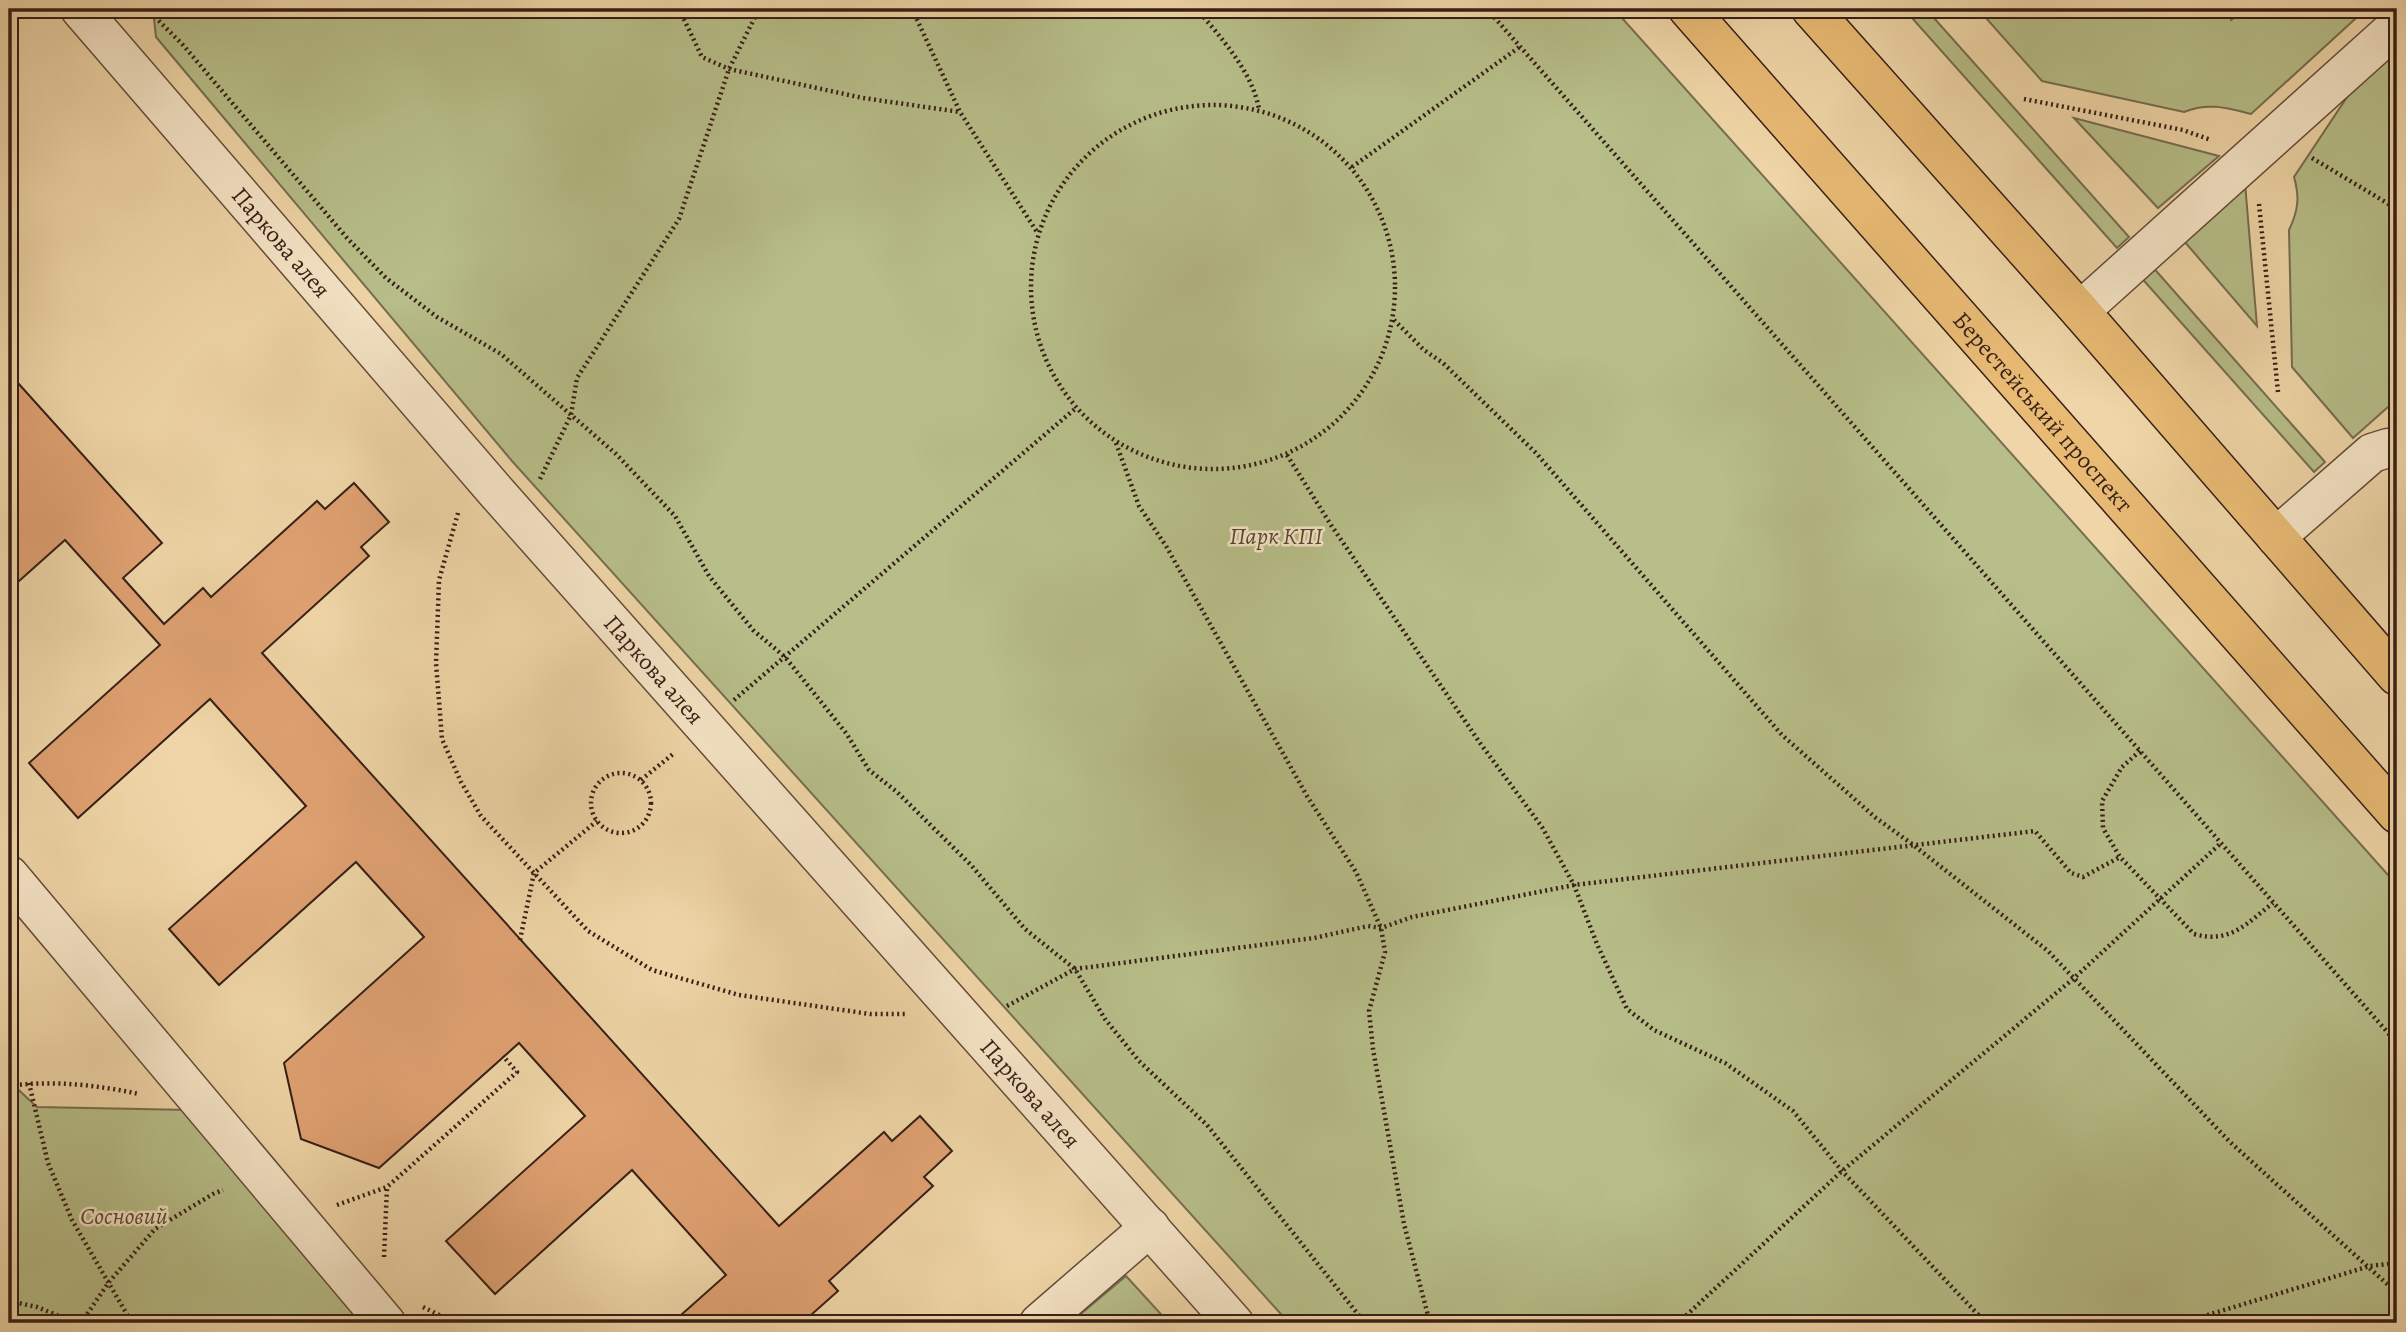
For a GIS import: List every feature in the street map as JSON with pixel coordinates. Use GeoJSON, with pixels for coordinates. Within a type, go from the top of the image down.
{"type":"FeatureCollection","features":[{"type":"Feature","properties":{"kind":"main road","name":"Берестейський проспект"},"geometry":{"type":"LineString","coordinates":[[1688,9],[2397,814]]}},
{"type":"Feature","properties":{"kind":"main road"},"geometry":{"type":"LineString","coordinates":[[1811,9],[2080,311],[2397,676]]}},
{"type":"Feature","properties":{"kind":"street","name":"Паркова алея"},"geometry":{"type":"LineString","coordinates":[[80,9],[498,494],[1234,1323]]}},
{"type":"Feature","properties":{"kind":"street"},"geometry":{"type":"LineString","coordinates":[[2080,311],[2397,26]]}},
{"type":"Feature","properties":{"kind":"street"},"geometry":{"type":"LineString","coordinates":[[2276,537],[2372,453],[2388,448],[2397,450]]}},
{"type":"Feature","properties":{"kind":"street"},"geometry":{"type":"LineString","coordinates":[[9,875],[386,1323]]}},
{"type":"Feature","properties":{"kind":"street"},"geometry":{"type":"LineString","coordinates":[[1039,1323],[1150,1227]]}},
{"type":"Feature","properties":{"kind":"path"},"geometry":{"type":"LineString","coordinates":[[147,9],[183,45],[347,238],[386,278],[437,317],[501,354],[616,454],[675,516],[709,576],[753,630],[785,657],[846,733],[869,770],[897,792],[971,865],[1025,929],[1075,969],[1105,1019],[1139,1061],[1207,1125],[1365,1323]]}},
{"type":"Feature","properties":{"kind":"path"},"geometry":{"type":"LineString","coordinates":[[679,9],[702,57],[729,69],[863,97],[960,112]]}},
{"type":"Feature","properties":{"kind":"path"},"geometry":{"type":"LineString","coordinates":[[536,484],[571,415],[577,378],[679,219],[729,69],[759,9]]}},
{"type":"Feature","properties":{"kind":"path"},"geometry":{"type":"LineString","coordinates":[[912,9],[960,112],[1038,233]]}},
{"type":"Feature","properties":{"kind":"path"},"geometry":{"type":"LineString","coordinates":[[1197,9],[1222,39],[1255,91],[1259,109]]}},
{"type":"Feature","properties":{"kind":"path"},"geometry":{"type":"LineString","coordinates":[[1488,9],[2397,1043]]}},
{"type":"Feature","properties":{"kind":"path"},"geometry":{"type":"LineString","coordinates":[[1352,167],[1521,46]]}},
{"type":"Feature","properties":{"kind":"path"},"geometry":{"type":"LineString","coordinates":[[2024,99],[2183,130],[2255,155],[2278,392]]}},
{"type":"Feature","properties":{"kind":"path"},"geometry":{"type":"LineString","coordinates":[[1203,103],[1259,109],[1310,131],[1352,167],[1381,213],[1396,266],[1394,320],[1374,376],[1337,422],[1287,455],[1244,468],[1199,469],[1156,460],[1116,441],[1094,426],[1076,408],[1050,369],[1034,325],[1030,278],[1038,233],[1062,183],[1100,142],[1112,135],[1149,115],[1203,103]]}},
{"type":"Feature","properties":{"kind":"path"},"geometry":{"type":"LineString","coordinates":[[2308,156],[2397,209]]}},
{"type":"Feature","properties":{"kind":"path"},"geometry":{"type":"LineString","coordinates":[[1394,320],[1536,453],[1782,734],[1876,818],[2048,951],[2230,1142],[2397,1293]]}},
{"type":"Feature","properties":{"kind":"path"},"geometry":{"type":"LineString","coordinates":[[754,683],[1076,408]]}},
{"type":"Feature","properties":{"kind":"path"},"geometry":{"type":"LineString","coordinates":[[1116,441],[1139,506],[1166,546],[1307,796],[1356,872],[1381,928],[1385,952],[1370,1011],[1373,1049],[1404,1224],[1430,1323]]}},
{"type":"Feature","properties":{"kind":"path"},"geometry":{"type":"LineString","coordinates":[[1287,455],[1338,536],[1480,743],[1542,827],[1574,885],[1627,1009],[1654,1030],[1725,1063],[1793,1111],[1842,1171],[1986,1323]]}},
{"type":"Feature","properties":{"kind":"path"},"geometry":{"type":"LineString","coordinates":[[498,494],[462,499],[439,580],[436,663],[442,739],[461,782],[481,816],[588,931],[652,970],[739,995],[870,1014],[919,1014],[963,1020],[997,1012],[1075,969],[1314,938],[1368,926],[1381,928],[1412,917],[1574,885],[2035,831],[2071,873],[2083,877],[2120,857]]}},
{"type":"Feature","properties":{"kind":"path"},"geometry":{"type":"LineString","coordinates":[[2140,751],[2122,766],[2102,801],[2103,828],[2120,857],[2194,934],[2210,938],[2224,937],[2240,929],[2273,903]]}},
{"type":"Feature","properties":{"kind":"path"},"geometry":{"type":"LineString","coordinates":[[616,773],[625,773],[634,775],[648,788],[651,807],[642,825],[624,833],[604,828],[597,821],[593,813],[592,796],[601,780],[616,773]]}},
{"type":"Feature","properties":{"kind":"path"},"geometry":{"type":"LineString","coordinates":[[520,940],[534,873],[597,821]]}},
{"type":"Feature","properties":{"kind":"path"},"geometry":{"type":"LineString","coordinates":[[1678,1323],[1842,1171],[2073,979],[2221,844]]}},
{"type":"Feature","properties":{"kind":"path"},"geometry":{"type":"LineString","coordinates":[[329,1207],[387,1188],[517,1072],[503,1056]]}},
{"type":"Feature","properties":{"kind":"path"},"geometry":{"type":"LineString","coordinates":[[29,1083],[48,1163],[72,1220],[132,1323]]}},
{"type":"Feature","properties":{"kind":"path"},"geometry":{"type":"LineString","coordinates":[[9,1086],[29,1083],[114,1089],[140,1094]]}},
{"type":"Feature","properties":{"kind":"path"},"geometry":{"type":"LineString","coordinates":[[9,1301],[37,1307],[79,1323],[109,1282],[155,1229],[213,1194],[262,1176]]}},
{"type":"Feature","properties":{"kind":"path"},"geometry":{"type":"LineString","coordinates":[[2181,1323],[2370,1266],[2397,1263]]}},
{"type":"Feature","properties":{"kind":"green space","name":"Парк КПІ"},"geometry":{"type":"Polygon","coordinates":[[[153,9],[1614,9],[2397,885],[2397,1323],[1289,1323],[512,461],[156,37],[153,9]]]}},
{"type":"Feature","properties":{"kind":"green space"},"geometry":{"type":"Polygon","coordinates":[[[1904,9],[1926,9],[2129,237],[2117,248],[1904,9]]]}},
{"type":"Feature","properties":{"kind":"green space"},"geometry":{"type":"Polygon","coordinates":[[[1978,9],[2231,9],[2231,20],[2248,9],[2366,9],[2251,114],[2209,107],[2184,112],[2042,81],[1978,9]]]}},
{"type":"Feature","properties":{"kind":"green space"},"geometry":{"type":"Polygon","coordinates":[[[2397,51],[2397,399],[2353,438],[2292,367],[2289,230],[2297,204],[2294,177],[2365,70],[2397,51]]]}},
{"type":"Feature","properties":{"kind":"green space"},"geometry":{"type":"Polygon","coordinates":[[[2074,118],[2219,156],[2158,208],[2074,118]]]}},
{"type":"Feature","properties":{"kind":"green space"},"geometry":{"type":"Polygon","coordinates":[[[2245,183],[2257,326],[2184,241],[2245,183]]]}},
{"type":"Feature","properties":{"kind":"green space"},"geometry":{"type":"Polygon","coordinates":[[[2150,264],[2325,462],[2314,472],[2138,274],[2150,264]]]}},
{"type":"Feature","properties":{"kind":"green space","name":"Сосновий"},"geometry":{"type":"Polygon","coordinates":[[[9,1081],[37,1107],[191,1110],[367,1323],[9,1323],[9,1081]]]}},
{"type":"Feature","properties":{"kind":"green space"},"geometry":{"type":"Polygon","coordinates":[[[1126,1276],[1169,1323],[1070,1323],[1126,1276]]]}},
{"type":"Feature","properties":{"kind":"building"},"geometry":{"type":"Polygon","coordinates":[[[9,373],[162,543],[123,578],[164,624],[203,588],[211,597],[317,501],[325,509],[354,483],[389,522],[361,547],[369,556],[262,653],[779,1226],[884,1132],[892,1141],[920,1116],[952,1151],[924,1177],[933,1186],[829,1281],[838,1291],[802,1323],[672,1323],[726,1275],[632,1170],[495,1294],[446,1241],[585,1116],[519,1043],[379,1168],[301,1139],[284,1063],[424,937],[356,862],[219,985],[169,929],[306,806],[210,699],[78,818],[29,763],[160,645],[65,540],[9,590],[9,498],[17,490],[9,481],[9,373]]]}}]}
